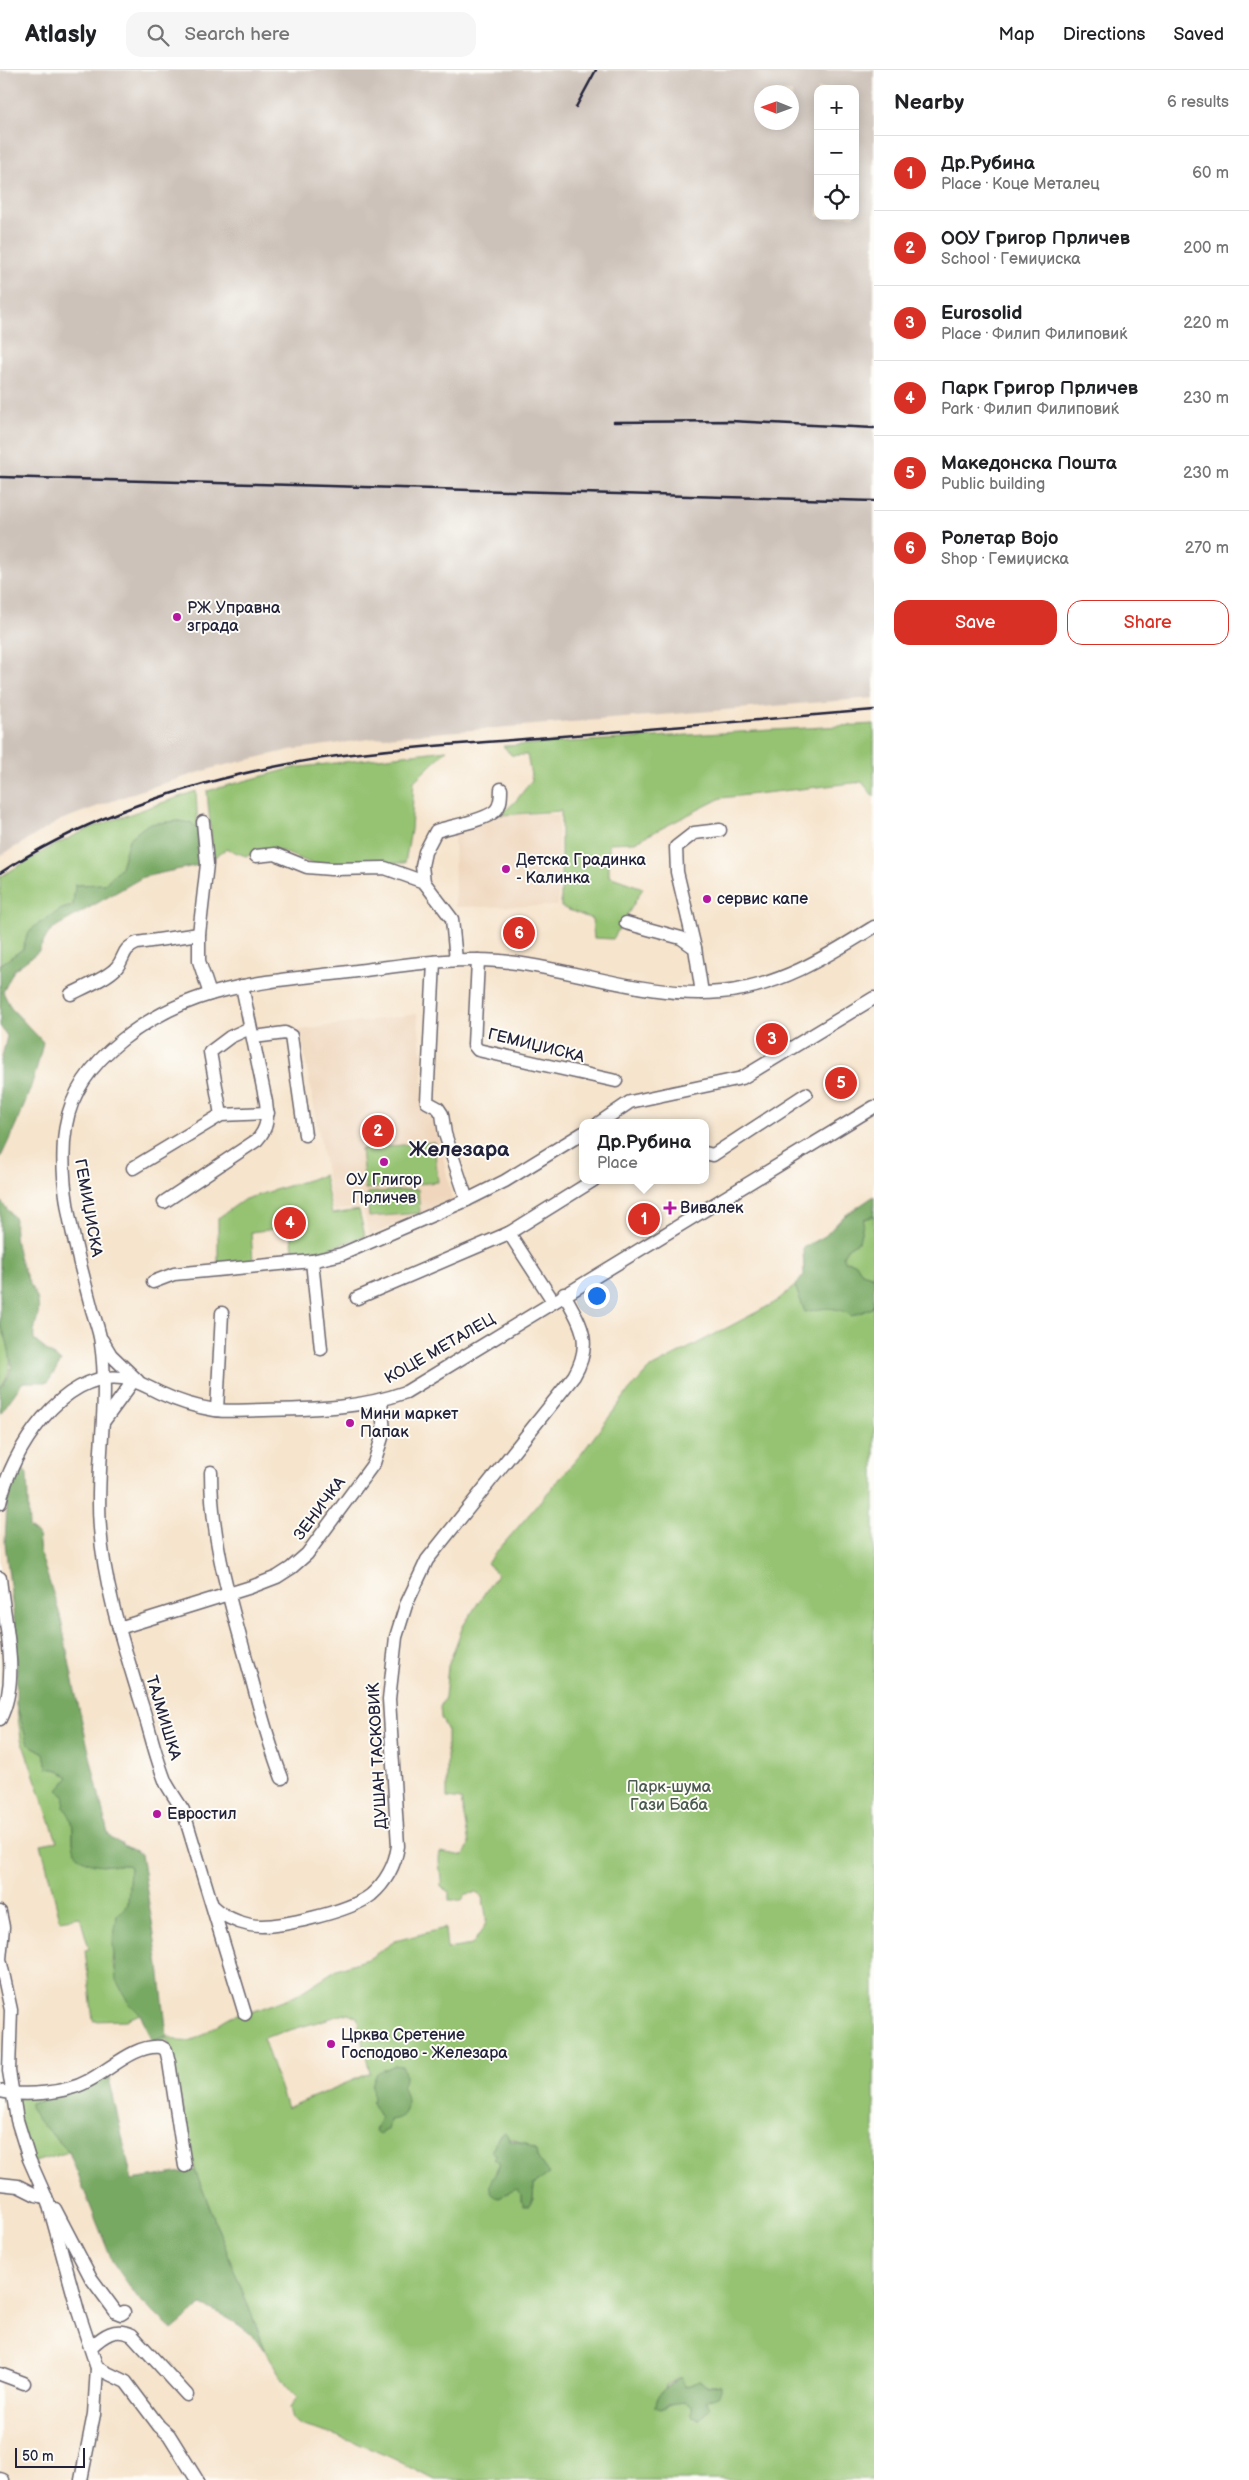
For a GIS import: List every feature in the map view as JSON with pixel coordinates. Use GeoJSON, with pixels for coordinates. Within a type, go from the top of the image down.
{"type":"FeatureCollection","features":[{"type":"Feature","properties":{"kind":"street"},"geometry":{"type":"LineString","coordinates":[[424,882],[424,859],[430,838],[436,831],[486,816],[496,810],[501,789]]}},
{"type":"Feature","properties":{"kind":"street"},"geometry":{"type":"LineString","coordinates":[[203,822],[206,864],[199,934],[199,961],[210,994]]}},
{"type":"Feature","properties":{"kind":"street"},"geometry":{"type":"LineString","coordinates":[[702,993],[695,948],[676,872],[676,847],[694,833],[720,830]]}},
{"type":"Feature","properties":{"kind":"street"},"geometry":{"type":"LineString","coordinates":[[256,856],[275,854],[307,867],[315,868],[385,868],[424,882],[452,919],[456,960]]}},
{"type":"Feature","properties":{"kind":"street"},"geometry":{"type":"LineString","coordinates":[[626,923],[681,938],[695,948]]}},
{"type":"Feature","properties":{"kind":"street","name":"ГЕМИЏИСКА"},"geometry":{"type":"LineString","coordinates":[[104,1377],[101,1338],[89,1299],[64,1181],[62,1157],[66,1120],[80,1087],[106,1053],[161,1015],[210,994],[242,986],[456,960],[478,960],[527,965],[639,989],[702,993],[740,989],[777,979],[816,963],[874,927]]}},
{"type":"Feature","properties":{"kind":"street"},"geometry":{"type":"LineString","coordinates":[[71,994],[117,967],[124,952],[137,943],[199,934]]}},
{"type":"Feature","properties":{"kind":"street","name":"ГЕМИЏИСКА"},"geometry":{"type":"LineString","coordinates":[[478,960],[474,1045],[478,1050],[616,1081]]}},
{"type":"Feature","properties":{"kind":"street"},"geometry":{"type":"LineString","coordinates":[[434,962],[427,1102],[438,1108],[442,1114],[445,1134],[467,1200]]}},
{"type":"Feature","properties":{"kind":"street"},"geometry":{"type":"LineString","coordinates":[[164,1202],[257,1140],[265,1129],[268,1113],[242,986]]}},
{"type":"Feature","properties":{"kind":"street"},"geometry":{"type":"LineString","coordinates":[[604,1119],[630,1102],[742,1078],[874,998]]}},
{"type":"Feature","properties":{"kind":"street"},"geometry":{"type":"LineString","coordinates":[[222,1115],[210,1052],[230,1038],[252,1032],[285,1034],[291,1036],[305,1135]]}},
{"type":"Feature","properties":{"kind":"street"},"geometry":{"type":"LineString","coordinates":[[709,1154],[713,1155],[806,1094]]}},
{"type":"Feature","properties":{"kind":"street","name":"КОЦЕ МЕТАЛЕЦ"},"geometry":{"type":"LineString","coordinates":[[101,1338],[111,1355],[136,1380],[191,1405],[216,1410],[314,1409],[381,1401],[406,1392],[559,1297],[874,1108]]}},
{"type":"Feature","properties":{"kind":"street"},"geometry":{"type":"LineString","coordinates":[[133,1168],[222,1115],[268,1113]]}},
{"type":"Feature","properties":{"kind":"street"},"geometry":{"type":"LineString","coordinates":[[153,1282],[174,1274],[211,1269],[312,1262],[342,1254],[467,1200],[505,1181],[579,1135]]}},
{"type":"Feature","properties":{"kind":"street"},"geometry":{"type":"LineString","coordinates":[[358,1298],[509,1233],[588,1184]]}},
{"type":"Feature","properties":{"kind":"street"},"geometry":{"type":"LineString","coordinates":[[509,1233],[559,1297]]}},
{"type":"Feature","properties":{"kind":"street"},"geometry":{"type":"LineString","coordinates":[[312,1262],[320,1349]]}},
{"type":"Feature","properties":{"kind":"street","name":"ДУШАН ТАСКОВИЌ"},"geometry":{"type":"LineString","coordinates":[[213,1906],[222,1914],[250,1925],[267,1926],[285,1923],[327,1913],[363,1900],[378,1888],[388,1874],[398,1846],[390,1699],[396,1637],[406,1605],[427,1560],[569,1382],[582,1362],[585,1345],[583,1335],[559,1297]]}},
{"type":"Feature","properties":{"kind":"street"},"geometry":{"type":"LineString","coordinates":[[216,1410],[222,1313]]}},
{"type":"Feature","properties":{"kind":"street"},"geometry":{"type":"LineString","coordinates":[[0,1503],[13,1461],[24,1442],[42,1418],[62,1400],[92,1380],[104,1377]]}},
{"type":"Feature","properties":{"kind":"street","name":"КОЦЕ МЕТАЛЕЦ"},"geometry":{"type":"LineString","coordinates":[[104,1377],[136,1380]]}},
{"type":"Feature","properties":{"kind":"street","name":"ТАЈМИШКА"},"geometry":{"type":"LineString","coordinates":[[104,1377],[100,1528],[106,1573],[119,1628],[166,1783],[183,1810],[201,1874],[213,1906],[246,2014]]}},
{"type":"Feature","properties":{"kind":"street"},"geometry":{"type":"LineString","coordinates":[[104,1421],[136,1380]]}},
{"type":"Feature","properties":{"kind":"street","name":"ЗЕНИЧКА"},"geometry":{"type":"LineString","coordinates":[[119,1628],[277,1577],[307,1554],[374,1463],[384,1431],[381,1401]]}},
{"type":"Feature","properties":{"kind":"street"},"geometry":{"type":"LineString","coordinates":[[211,1472],[212,1514],[216,1545],[227,1593],[266,1732],[282,1778]]}},
{"type":"Feature","properties":{"kind":"street"},"geometry":{"type":"LineString","coordinates":[[0,1578],[9,1674],[6,1704],[0,1719]]}},
{"type":"Feature","properties":{"kind":"street"},"geometry":{"type":"LineString","coordinates":[[0,1912],[3,1926],[1,1965],[11,2010],[6,2092],[47,2199],[78,2311],[97,2368],[94,2414],[81,2480]]}},
{"type":"Feature","properties":{"kind":"street"},"geometry":{"type":"LineString","coordinates":[[6,2092],[74,2087],[141,2050],[161,2047],[166,2050],[169,2062],[185,2166]]}},
{"type":"Feature","properties":{"kind":"street"},"geometry":{"type":"LineString","coordinates":[[0,2184],[18,2186],[47,2199],[57,2211],[85,2268],[103,2295],[118,2314],[124,2312]]}},
{"type":"Feature","properties":{"kind":"street"},"geometry":{"type":"LineString","coordinates":[[91,2346],[111,2332],[122,2331],[132,2335],[187,2395]]}},
{"type":"Feature","properties":{"kind":"street"},"geometry":{"type":"LineString","coordinates":[[97,2368],[126,2382],[169,2435],[197,2480]]}},
{"type":"Feature","properties":{"kind":"street"},"geometry":{"type":"LineString","coordinates":[[0,2374],[24,2383]]}},
{"type":"Feature","properties":{"kind":"shaded area"},"geometry":{"type":"Polygon","coordinates":[[[0,70],[874,70],[874,698],[384,737],[290,750],[217,767],[142,790],[61,820],[0,856],[0,70]]]}},
{"type":"Feature","properties":{"kind":"shaded area","name":"Детска Градинка - Калинка"},"geometry":{"type":"Polygon","coordinates":[[[558,814],[558,906],[455,907],[454,832],[500,815],[558,814]]]}},
{"type":"Feature","properties":{"kind":"shaded area","name":"ОУ Глигор Прличев"},"geometry":{"type":"Polygon","coordinates":[[[417,1014],[423,1062],[423,1109],[435,1120],[453,1204],[369,1235],[362,1207],[333,1211],[300,1030],[417,1014]]]}},
{"type":"Feature","properties":{"kind":"green space"},"geometry":{"type":"Polygon","coordinates":[[[874,724],[874,797],[862,782],[721,798],[635,842],[609,843],[609,876],[643,888],[613,939],[594,938],[592,919],[561,907],[561,811],[500,815],[515,802],[532,780],[527,755],[511,755],[503,746],[874,724]]]}},
{"type":"Feature","properties":{"kind":"green space"},"geometry":{"type":"Polygon","coordinates":[[[447,750],[414,781],[411,830],[405,863],[313,864],[281,851],[246,856],[226,849],[213,858],[207,791],[293,768],[447,750]]]}},
{"type":"Feature","properties":{"kind":"green space"},"geometry":{"type":"Polygon","coordinates":[[[196,791],[198,830],[179,821],[148,824],[129,839],[121,867],[105,884],[75,885],[73,906],[62,909],[27,935],[23,949],[0,965],[0,877],[49,848],[90,828],[196,791]]]}},
{"type":"Feature","properties":{"kind":"green space"},"geometry":{"type":"Polygon","coordinates":[[[179,821],[192,823],[198,830],[199,865],[143,877],[57,926],[48,934],[38,952],[14,970],[3,992],[11,1008],[43,1042],[31,1087],[0,1159],[0,1065],[7,1036],[0,1026],[0,965],[23,949],[27,935],[35,926],[62,909],[73,906],[75,885],[105,884],[121,867],[129,839],[148,824],[179,821]]]}},
{"type":"Feature","properties":{"kind":"green space"},"geometry":{"type":"Polygon","coordinates":[[[434,1142],[438,1182],[365,1189],[361,1149],[434,1142]]]}},
{"type":"Feature","properties":{"kind":"green space"},"geometry":{"type":"Polygon","coordinates":[[[324,1175],[332,1214],[359,1210],[365,1236],[307,1256],[294,1256],[290,1227],[251,1232],[253,1261],[218,1264],[218,1218],[245,1199],[324,1175]]]}},
{"type":"Feature","properties":{"kind":"green space"},"geometry":{"type":"Polygon","coordinates":[[[418,1189],[420,1213],[369,1217],[367,1193],[418,1189]]]}},
{"type":"Feature","properties":{"kind":"green space"},"geometry":{"type":"Polygon","coordinates":[[[874,1196],[874,1216],[864,1219],[859,1241],[848,1248],[843,1256],[845,1261],[856,1263],[862,1273],[874,1277],[874,1302],[872,1308],[852,1316],[840,1310],[829,1308],[805,1312],[795,1286],[804,1275],[803,1248],[825,1236],[843,1217],[874,1196]]]}},
{"type":"Feature","properties":{"kind":"green space"},"geometry":{"type":"Polygon","coordinates":[[[0,1200],[15,1219],[15,1236],[20,1260],[36,1295],[39,1307],[34,1340],[61,1362],[48,1382],[23,1382],[0,1414],[0,1389],[9,1375],[12,1365],[7,1341],[0,1323],[0,1200]]]}},
{"type":"Feature","properties":{"kind":"green space"},"geometry":{"type":"Polygon","coordinates":[[[874,1216],[874,1277],[862,1273],[856,1263],[845,1261],[842,1256],[848,1248],[859,1241],[864,1219],[874,1216]]]}},
{"type":"Feature","properties":{"kind":"green space","name":"Парк-шума Гази Баба"},"geometry":{"type":"Polygon","coordinates":[[[795,1286],[805,1312],[825,1307],[842,1310],[872,1308],[874,1302],[874,2480],[435,2480],[394,2459],[350,2440],[300,2425],[293,2419],[290,2408],[297,2397],[287,2386],[267,2354],[195,2170],[168,2040],[152,2044],[152,2041],[169,2036],[177,2040],[192,2040],[230,2016],[245,2012],[246,2014],[295,1996],[337,1969],[370,1958],[395,1941],[445,1928],[447,1949],[472,1945],[486,1923],[482,1897],[476,1893],[466,1894],[462,1900],[449,1900],[449,1892],[441,1887],[440,1852],[464,1856],[469,1844],[461,1800],[447,1798],[447,1729],[441,1718],[440,1707],[445,1697],[448,1666],[463,1626],[497,1574],[487,1563],[582,1453],[627,1393],[649,1369],[774,1303],[795,1286]],[[348,2013],[263,2038],[287,2108],[370,2073],[357,2017],[348,2013]],[[395,2065],[377,2073],[374,2100],[371,2101],[381,2118],[375,2129],[379,2134],[388,2129],[390,2120],[397,2118],[401,2086],[395,2065]],[[499,2136],[492,2151],[498,2155],[501,2163],[496,2171],[499,2197],[517,2188],[522,2195],[522,2202],[529,2206],[533,2199],[534,2184],[548,2174],[537,2157],[536,2150],[525,2143],[499,2136]],[[678,2378],[666,2385],[661,2409],[677,2403],[692,2406],[712,2398],[717,2385],[707,2385],[699,2381],[685,2387],[682,2379],[678,2378]]]}},
{"type":"Feature","properties":{"kind":"green space"},"geometry":{"type":"Polygon","coordinates":[[[0,1323],[9,1348],[10,1364],[9,1371],[0,1389],[0,1323]]]}},
{"type":"Feature","properties":{"kind":"green space"},"geometry":{"type":"Polygon","coordinates":[[[20,1465],[27,1474],[29,1528],[38,1534],[40,1553],[60,1615],[75,1691],[108,1834],[112,1839],[141,1854],[159,1966],[167,2036],[152,2041],[140,2014],[128,2002],[116,1980],[113,1944],[117,1916],[128,1904],[130,1867],[127,1865],[93,1864],[79,1857],[73,1841],[71,1820],[64,1808],[65,1795],[58,1790],[69,1777],[59,1770],[47,1768],[44,1753],[28,1744],[16,1703],[17,1644],[5,1543],[7,1503],[20,1465]]]}},
{"type":"Feature","properties":{"kind":"green space"},"geometry":{"type":"Polygon","coordinates":[[[16,1703],[28,1744],[44,1753],[47,1768],[59,1770],[69,1777],[63,1786],[66,1801],[64,1808],[72,1816],[73,1843],[98,1864],[127,1865],[130,1867],[128,1904],[117,1916],[113,1964],[128,2002],[140,2014],[126,2020],[93,2021],[85,1950],[89,1949],[80,1917],[60,1920],[41,1844],[57,1841],[21,1739],[16,1703]]]}},
{"type":"Feature","properties":{"kind":"green space"},"geometry":{"type":"Polygon","coordinates":[[[395,2065],[402,2066],[405,2074],[405,2081],[402,2086],[407,2105],[405,2113],[401,2117],[390,2120],[388,2129],[379,2134],[375,2131],[381,2118],[371,2101],[373,2100],[372,2085],[377,2073],[395,2065]]]}},
{"type":"Feature","properties":{"kind":"green space"},"geometry":{"type":"Polygon","coordinates":[[[107,2069],[132,2180],[195,2170],[267,2354],[247,2331],[230,2319],[202,2305],[172,2330],[138,2298],[112,2261],[69,2152],[39,2121],[30,2108],[30,2104],[51,2098],[107,2069]]]}},
{"type":"Feature","properties":{"kind":"green space"},"geometry":{"type":"Polygon","coordinates":[[[66,2089],[39,2121],[69,2152],[31,2163],[12,2094],[66,2089]]]}},
{"type":"Feature","properties":{"kind":"green space"},"geometry":{"type":"Polygon","coordinates":[[[505,2132],[511,2141],[525,2143],[536,2150],[537,2157],[549,2174],[534,2184],[533,2199],[529,2206],[523,2206],[522,2195],[517,2189],[499,2197],[490,2190],[491,2181],[501,2163],[494,2159],[497,2155],[492,2152],[499,2136],[505,2132]]]}},
{"type":"Feature","properties":{"kind":"green space"},"geometry":{"type":"Polygon","coordinates":[[[678,2378],[682,2378],[685,2387],[699,2381],[707,2385],[721,2386],[718,2396],[706,2400],[710,2408],[700,2419],[692,2417],[692,2406],[686,2402],[669,2404],[661,2409],[656,2407],[660,2393],[678,2378]]]}},
{"type":"Feature","properties":{"kind":"railway"},"geometry":{"type":"LineString","coordinates":[[576,107],[596,70]]}},
{"type":"Feature","properties":{"kind":"railway"},"geometry":{"type":"LineString","coordinates":[[614,422],[731,421],[874,428]]}},
{"type":"Feature","properties":{"kind":"railway"},"geometry":{"type":"LineString","coordinates":[[0,477],[874,501]]}},
{"type":"Feature","properties":{"kind":"railway"},"geometry":{"type":"LineString","coordinates":[[0,873],[34,852],[106,817],[182,790],[221,779],[299,762],[417,747],[874,710]]}},
{"type":"Feature","properties":{"kind":"place","name":"РЖ Управна зграда"},"geometry":{"type":"Point","coordinates":[177,617]}},
{"type":"Feature","properties":{"kind":"place","name":"Детска Градинка - Калинка"},"geometry":{"type":"Point","coordinates":[506,869]}},
{"type":"Feature","properties":{"kind":"place","name":"сервис капе"},"geometry":{"type":"Point","coordinates":[707,899]}},
{"type":"Feature","properties":{"kind":"place","name":"Ролетар Војо"},"geometry":{"type":"Point","coordinates":[519,933]}},
{"type":"Feature","properties":{"kind":"place","name":"Eurosolid"},"geometry":{"type":"Point","coordinates":[772,1039]}},
{"type":"Feature","properties":{"kind":"place","name":"Македонска Пошта"},"geometry":{"type":"Point","coordinates":[841,1083]}},
{"type":"Feature","properties":{"kind":"place","name":"ООУ Григор Прличев"},"geometry":{"type":"Point","coordinates":[378,1131]}},
{"type":"Feature","properties":{"kind":"place","name":"ОУ Глигор Прличев"},"geometry":{"type":"Point","coordinates":[384,1162]}},
{"type":"Feature","properties":{"kind":"place","name":"Вивалек"},"geometry":{"type":"Point","coordinates":[670,1208]}},
{"type":"Feature","properties":{"kind":"place","name":"Др.Рубина"},"geometry":{"type":"Point","coordinates":[644,1219]}},
{"type":"Feature","properties":{"kind":"place","name":"Парк Григор Прличев"},"geometry":{"type":"Point","coordinates":[290,1223]}},
{"type":"Feature","properties":{"kind":"place","name":"Мини маркет Папак"},"geometry":{"type":"Point","coordinates":[350,1423]}},
{"type":"Feature","properties":{"kind":"place","name":"Евростил"},"geometry":{"type":"Point","coordinates":[157,1814]}},
{"type":"Feature","properties":{"kind":"place","name":"Црква Сретение Господово - Железара"},"geometry":{"type":"Point","coordinates":[331,2044]}},
{"type":"Feature","properties":{"kind":"district","name":"Железара"},"geometry":{"type":"Point","coordinates":[459,1149]}}]}
